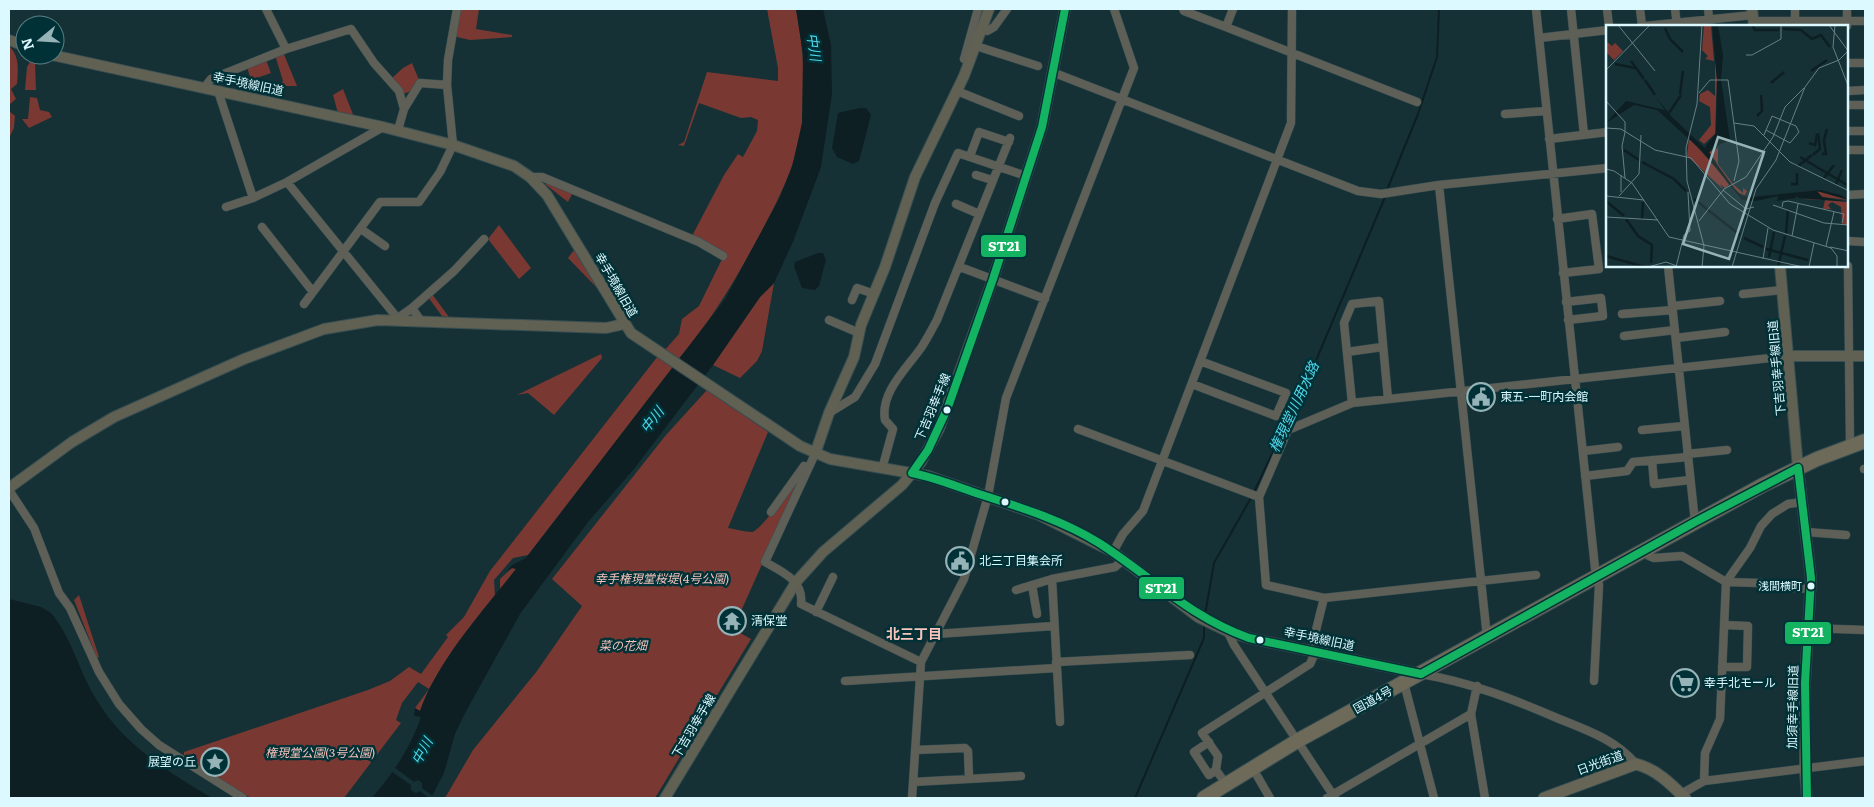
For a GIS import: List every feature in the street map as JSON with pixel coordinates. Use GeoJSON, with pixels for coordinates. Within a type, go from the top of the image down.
{"type":"FeatureCollection","features":[{"type":"Feature","properties":{"kind":"highway","name":"国道4号"},"geometry":{"type":"LineString","coordinates":[[1206,798],[1297,741],[1695,522],[1798,468],[1865,442]]}},
{"type":"Feature","properties":{"kind":"main road","name":"日光街道"},"geometry":{"type":"LineString","coordinates":[[1544,798],[1636,764],[1652,770],[1683,796]]}},
{"type":"Feature","properties":{"kind":"street"},"geometry":{"type":"LineString","coordinates":[[266,9],[286,49]]}},
{"type":"Feature","properties":{"kind":"street"},"geometry":{"type":"LineString","coordinates":[[304,304],[380,202],[419,202],[440,172],[453,145],[447,85],[448,56],[456,9]]}},
{"type":"Feature","properties":{"kind":"street"},"geometry":{"type":"LineString","coordinates":[[964,59],[978,9]]}},
{"type":"Feature","properties":{"kind":"street"},"geometry":{"type":"LineString","coordinates":[[920,662],[800,604],[802,594],[796,582],[765,562],[813,457],[829,414],[854,357],[859,333],[915,177],[957,91],[989,9]]}},
{"type":"Feature","properties":{"kind":"street"},"geometry":{"type":"LineString","coordinates":[[982,29],[987,31],[994,27],[1007,9]]}},
{"type":"Feature","properties":{"kind":"street","name":"下吉羽幸手線"},"geometry":{"type":"LineString","coordinates":[[665,798],[796,582],[823,552],[883,503],[912,473],[928,450],[945,414],[993,279],[1042,127],[1065,9]]}},
{"type":"Feature","properties":{"kind":"street"},"geometry":{"type":"LineString","coordinates":[[912,798],[920,662],[964,579],[988,496],[999,425],[1006,398],[1134,68],[1114,9]]}},
{"type":"Feature","properties":{"kind":"street"},"geometry":{"type":"LineString","coordinates":[[1183,9],[1417,102]]}},
{"type":"Feature","properties":{"kind":"street"},"geometry":{"type":"LineString","coordinates":[[1226,27],[1233,9]]}},
{"type":"Feature","properties":{"kind":"street"},"geometry":{"type":"LineString","coordinates":[[1113,552],[1123,534],[1143,511],[1161,459],[1279,160],[1291,123],[1292,9]]}},
{"type":"Feature","properties":{"kind":"street"},"geometry":{"type":"LineString","coordinates":[[1536,9],[1582,451],[1599,585],[1594,681]]}},
{"type":"Feature","properties":{"kind":"street"},"geometry":{"type":"LineString","coordinates":[[1571,9],[1584,135]]}},
{"type":"Feature","properties":{"kind":"street"},"geometry":{"type":"LineString","coordinates":[[1607,9],[1609,25]]}},
{"type":"Feature","properties":{"kind":"street"},"geometry":{"type":"LineString","coordinates":[[1640,9],[1643,25]]}},
{"type":"Feature","properties":{"kind":"street"},"geometry":{"type":"LineString","coordinates":[[1675,9],[1677,24]]}},
{"type":"Feature","properties":{"kind":"street"},"geometry":{"type":"LineString","coordinates":[[1708,9],[1709,23]]}},
{"type":"Feature","properties":{"kind":"street"},"geometry":{"type":"LineString","coordinates":[[1794,9],[1795,21]]}},
{"type":"Feature","properties":{"kind":"street"},"geometry":{"type":"LineString","coordinates":[[1847,9],[1847,24]]}},
{"type":"Feature","properties":{"kind":"street"},"geometry":{"type":"LineString","coordinates":[[1660,25],[1709,23],[1753,18],[1847,24],[1865,21]]}},
{"type":"Feature","properties":{"kind":"street"},"geometry":{"type":"LineString","coordinates":[[204,88],[211,79],[286,49],[351,29],[374,63],[399,91],[404,109]]}},
{"type":"Feature","properties":{"kind":"street"},"geometry":{"type":"LineString","coordinates":[[1539,38],[1606,30]]}},
{"type":"Feature","properties":{"kind":"street"},"geometry":{"type":"LineString","coordinates":[[976,46],[1038,66]]}},
{"type":"Feature","properties":{"kind":"street","name":"幸手境線旧道"},"geometry":{"type":"LineString","coordinates":[[65,58],[398,130],[453,145],[514,166],[530,177],[547,195],[631,333],[813,457],[928,476],[1046,518],[1113,552],[1198,617],[1228,632],[1421,674]]}},
{"type":"Feature","properties":{"kind":"street"},"geometry":{"type":"LineString","coordinates":[[1849,64],[1865,63]]}},
{"type":"Feature","properties":{"kind":"street"},"geometry":{"type":"LineString","coordinates":[[1052,72],[1358,191],[1381,194],[1439,184],[1553,175],[1606,168]]}},
{"type":"Feature","properties":{"kind":"street"},"geometry":{"type":"LineString","coordinates":[[398,130],[404,109],[420,83],[447,85]]}},
{"type":"Feature","properties":{"kind":"street"},"geometry":{"type":"LineString","coordinates":[[1849,91],[1865,90]]}},
{"type":"Feature","properties":{"kind":"street"},"geometry":{"type":"LineString","coordinates":[[218,91],[253,198]]}},
{"type":"Feature","properties":{"kind":"street"},"geometry":{"type":"LineString","coordinates":[[957,91],[1019,116]]}},
{"type":"Feature","properties":{"kind":"street"},"geometry":{"type":"LineString","coordinates":[[1849,105],[1865,105]]}},
{"type":"Feature","properties":{"kind":"street"},"geometry":{"type":"LineString","coordinates":[[1505,114],[1546,111]]}},
{"type":"Feature","properties":{"kind":"street"},"geometry":{"type":"LineString","coordinates":[[226,207],[253,198],[287,182],[383,127]]}},
{"type":"Feature","properties":{"kind":"street"},"geometry":{"type":"LineString","coordinates":[[1849,131],[1865,131]]}},
{"type":"Feature","properties":{"kind":"street"},"geometry":{"type":"LineString","coordinates":[[882,469],[893,429],[884,420],[884,408],[895,382],[922,346],[937,320],[960,267],[1009,140],[979,132],[970,156]]}},
{"type":"Feature","properties":{"kind":"street"},"geometry":{"type":"LineString","coordinates":[[1549,140],[1606,132]]}},
{"type":"Feature","properties":{"kind":"street"},"geometry":{"type":"LineString","coordinates":[[1849,150],[1865,150]]}},
{"type":"Feature","properties":{"kind":"street"},"geometry":{"type":"LineString","coordinates":[[829,414],[855,397],[876,364],[944,181],[958,153],[1026,176]]}},
{"type":"Feature","properties":{"kind":"street"},"geometry":{"type":"LineString","coordinates":[[976,175],[992,180]]}},
{"type":"Feature","properties":{"kind":"street"},"geometry":{"type":"LineString","coordinates":[[530,177],[542,178],[690,238],[724,256]]}},
{"type":"Feature","properties":{"kind":"street"},"geometry":{"type":"LineString","coordinates":[[287,182],[399,320]]}},
{"type":"Feature","properties":{"kind":"street"},"geometry":{"type":"LineString","coordinates":[[1439,184],[1487,637]]}},
{"type":"Feature","properties":{"kind":"street"},"geometry":{"type":"LineString","coordinates":[[1849,195],[1865,194]]}},
{"type":"Feature","properties":{"kind":"street"},"geometry":{"type":"LineString","coordinates":[[956,204],[979,214]]}},
{"type":"Feature","properties":{"kind":"street"},"geometry":{"type":"LineString","coordinates":[[1557,219],[1592,214],[1599,268],[1563,273]]}},
{"type":"Feature","properties":{"kind":"street"},"geometry":{"type":"LineString","coordinates":[[262,227],[313,292]]}},
{"type":"Feature","properties":{"kind":"street"},"geometry":{"type":"LineString","coordinates":[[361,229],[385,246]]}},
{"type":"Feature","properties":{"kind":"street"},"geometry":{"type":"LineString","coordinates":[[399,320],[402,315],[454,271],[484,239]]}},
{"type":"Feature","properties":{"kind":"street"},"geometry":{"type":"LineString","coordinates":[[1849,241],[1865,242]]}},
{"type":"Feature","properties":{"kind":"street"},"geometry":{"type":"LineString","coordinates":[[960,267],[1045,299]]}},
{"type":"Feature","properties":{"kind":"street"},"geometry":{"type":"LineString","coordinates":[[1668,268],[1695,522]]}},
{"type":"Feature","properties":{"kind":"street","name":"下吉羽幸手線旧道"},"geometry":{"type":"LineString","coordinates":[[1780,268],[1798,468]]}},
{"type":"Feature","properties":{"kind":"street"},"geometry":{"type":"LineString","coordinates":[[1848,268],[1850,447]]}},
{"type":"Feature","properties":{"kind":"street"},"geometry":{"type":"LineString","coordinates":[[852,300],[857,288],[874,294]]}},
{"type":"Feature","properties":{"kind":"street"},"geometry":{"type":"LineString","coordinates":[[1743,294],[1782,290]]}},
{"type":"Feature","properties":{"kind":"street"},"geometry":{"type":"LineString","coordinates":[[1566,302],[1600,298],[1603,316],[1568,320]]}},
{"type":"Feature","properties":{"kind":"street"},"geometry":{"type":"LineString","coordinates":[[1352,403],[1344,323],[1352,304],[1379,301],[1388,399]]}},
{"type":"Feature","properties":{"kind":"street"},"geometry":{"type":"LineString","coordinates":[[1622,314],[1720,301]]}},
{"type":"Feature","properties":{"kind":"street"},"geometry":{"type":"LineString","coordinates":[[412,308],[421,321]]}},
{"type":"Feature","properties":{"kind":"street"},"geometry":{"type":"LineString","coordinates":[[243,798],[159,745],[141,729],[119,704],[98,672],[70,608],[60,593],[34,528],[9,489],[72,442],[108,421],[244,358],[324,329],[360,321],[399,320],[606,328],[624,324]]}},
{"type":"Feature","properties":{"kind":"street"},"geometry":{"type":"LineString","coordinates":[[829,320],[859,333]]}},
{"type":"Feature","properties":{"kind":"street"},"geometry":{"type":"LineString","coordinates":[[1624,336],[1725,332]]}},
{"type":"Feature","properties":{"kind":"street"},"geometry":{"type":"LineString","coordinates":[[1347,352],[1382,347]]}},
{"type":"Feature","properties":{"kind":"street"},"geometry":{"type":"LineString","coordinates":[[1536,574],[1324,598],[1266,585],[1259,497],[1288,430],[1352,403],[1789,356],[1865,356]]}},
{"type":"Feature","properties":{"kind":"street"},"geometry":{"type":"LineString","coordinates":[[1192,384],[1276,416],[1286,393],[1200,361]]}},
{"type":"Feature","properties":{"kind":"street"},"geometry":{"type":"LineString","coordinates":[[1642,430],[1684,426]]}},
{"type":"Feature","properties":{"kind":"street"},"geometry":{"type":"LineString","coordinates":[[1078,429],[1259,497]]}},
{"type":"Feature","properties":{"kind":"street"},"geometry":{"type":"LineString","coordinates":[[1582,451],[1618,447]]}},
{"type":"Feature","properties":{"kind":"street"},"geometry":{"type":"LineString","coordinates":[[1585,476],[1627,471],[1633,462],[1728,450]]}},
{"type":"Feature","properties":{"kind":"street"},"geometry":{"type":"LineString","coordinates":[[771,512],[813,457]]}},
{"type":"Feature","properties":{"kind":"street"},"geometry":{"type":"LineString","coordinates":[[1652,460],[1654,484],[1690,480]]}},
{"type":"Feature","properties":{"kind":"street","name":"加須幸手線旧道"},"geometry":{"type":"LineString","coordinates":[[1798,468],[1811,589],[1805,683],[1805,770],[1807,798]]}},
{"type":"Feature","properties":{"kind":"street"},"geometry":{"type":"LineString","coordinates":[[1704,781],[1705,753],[1720,718],[1726,582],[1750,548],[1761,526],[1772,514],[1788,504],[1802,502]]}},
{"type":"Feature","properties":{"kind":"street"},"geometry":{"type":"LineString","coordinates":[[1806,532],[1846,535]]}},
{"type":"Feature","properties":{"kind":"street"},"geometry":{"type":"LineString","coordinates":[[1646,549],[1649,556],[1654,558],[1682,556],[1726,582],[1760,583],[1811,589]]}},
{"type":"Feature","properties":{"kind":"street"},"geometry":{"type":"LineString","coordinates":[[1016,590],[1052,580],[1115,568],[1123,560]]}},
{"type":"Feature","properties":{"kind":"street"},"geometry":{"type":"LineString","coordinates":[[816,612],[832,577]]}},
{"type":"Feature","properties":{"kind":"street"},"geometry":{"type":"LineString","coordinates":[[1052,580],[1060,722]]}},
{"type":"Feature","properties":{"kind":"street"},"geometry":{"type":"LineString","coordinates":[[1032,585],[1037,614]]}},
{"type":"Feature","properties":{"kind":"street"},"geometry":{"type":"LineString","coordinates":[[1226,784],[1216,770],[1218,756],[1202,733],[1310,664],[1324,598]]}},
{"type":"Feature","properties":{"kind":"street"},"geometry":{"type":"LineString","coordinates":[[1722,667],[1747,667],[1748,626],[1724,625]]}},
{"type":"Feature","properties":{"kind":"street"},"geometry":{"type":"LineString","coordinates":[[936,634],[1054,626]]}},
{"type":"Feature","properties":{"kind":"street"},"geometry":{"type":"LineString","coordinates":[[1808,628],[1865,630]]}},
{"type":"Feature","properties":{"kind":"street"},"geometry":{"type":"LineString","coordinates":[[1228,632],[1331,797],[1419,743],[1471,714]]}},
{"type":"Feature","properties":{"kind":"street"},"geometry":{"type":"LineString","coordinates":[[845,681],[1190,655]]}},
{"type":"Feature","properties":{"kind":"street"},"geometry":{"type":"LineString","coordinates":[[1421,674],[1477,686],[1592,732],[1621,748],[1636,764]]}},
{"type":"Feature","properties":{"kind":"street"},"geometry":{"type":"LineString","coordinates":[[1404,683],[1434,798]]}},
{"type":"Feature","properties":{"kind":"street"},"geometry":{"type":"LineString","coordinates":[[1477,686],[1471,714],[1485,798]]}},
{"type":"Feature","properties":{"kind":"street"},"geometry":{"type":"LineString","coordinates":[[1209,742],[1194,752],[1208,774],[1216,770]]}},
{"type":"Feature","properties":{"kind":"street"},"geometry":{"type":"LineString","coordinates":[[914,750],[965,748],[968,751],[969,778]]}},
{"type":"Feature","properties":{"kind":"street"},"geometry":{"type":"LineString","coordinates":[[1683,796],[1686,789],[1704,781],[1805,770],[1865,761]]}},
{"type":"Feature","properties":{"kind":"street"},"geometry":{"type":"LineString","coordinates":[[1252,768],[1270,798]]}},
{"type":"Feature","properties":{"kind":"street"},"geometry":{"type":"LineString","coordinates":[[913,782],[1021,776]]}},
{"type":"Feature","properties":{"kind":"green space"},"geometry":{"type":"Polygon","coordinates":[[[458,9],[479,9],[476,29],[512,35],[512,37],[470,40],[453,36],[458,9]]]}},
{"type":"Feature","properties":{"kind":"green space"},"geometry":{"type":"Polygon","coordinates":[[[767,9],[796,9],[804,79],[800,138],[786,182],[740,271],[711,317],[677,361],[663,352],[679,334],[682,319],[699,306],[725,253],[692,236],[724,175],[738,154],[743,157],[757,131],[758,120],[751,117],[741,118],[699,103],[684,146],[678,145],[684,142],[707,72],[778,81],[778,68],[767,9]]]}},
{"type":"Feature","properties":{"kind":"green space"},"geometry":{"type":"Polygon","coordinates":[[[9,46],[15,54],[15,65],[18,65],[18,69],[17,84],[11,89],[16,99],[9,105],[9,46]]]}},
{"type":"Feature","properties":{"kind":"green space"},"geometry":{"type":"Polygon","coordinates":[[[283,52],[297,86],[279,86],[283,81],[275,55],[283,52]]]}},
{"type":"Feature","properties":{"kind":"green space"},"geometry":{"type":"Polygon","coordinates":[[[266,60],[271,73],[251,80],[247,67],[266,60]]]}},
{"type":"Feature","properties":{"kind":"green space"},"geometry":{"type":"Polygon","coordinates":[[[412,63],[419,80],[414,90],[403,94],[391,79],[412,63]]]}},
{"type":"Feature","properties":{"kind":"green space"},"geometry":{"type":"Polygon","coordinates":[[[28,65],[35,65],[36,90],[25,90],[28,65]]]}},
{"type":"Feature","properties":{"kind":"green space"},"geometry":{"type":"Polygon","coordinates":[[[343,89],[354,117],[338,113],[333,95],[343,89]]]}},
{"type":"Feature","properties":{"kind":"green space"},"geometry":{"type":"Polygon","coordinates":[[[30,97],[37,98],[40,110],[49,112],[52,117],[29,128],[22,119],[28,119],[30,97]]]}},
{"type":"Feature","properties":{"kind":"green space"},"geometry":{"type":"Polygon","coordinates":[[[9,111],[15,116],[14,128],[9,138],[9,111]]]}},
{"type":"Feature","properties":{"kind":"green space"},"geometry":{"type":"Polygon","coordinates":[[[545,184],[572,194],[568,202],[545,184]]]}},
{"type":"Feature","properties":{"kind":"green space"},"geometry":{"type":"Polygon","coordinates":[[[499,225],[531,268],[519,279],[488,239],[499,225]]]}},
{"type":"Feature","properties":{"kind":"green space"},"geometry":{"type":"Polygon","coordinates":[[[574,250],[598,289],[568,258],[574,250]]]}},
{"type":"Feature","properties":{"kind":"green space"},"geometry":{"type":"Polygon","coordinates":[[[774,283],[762,351],[757,361],[740,378],[713,365],[760,297],[774,283]]]}},
{"type":"Feature","properties":{"kind":"green space"},"geometry":{"type":"Polygon","coordinates":[[[432,294],[449,317],[442,316],[428,297],[432,294]]]}},
{"type":"Feature","properties":{"kind":"green space"},"geometry":{"type":"Polygon","coordinates":[[[601,354],[602,358],[554,415],[528,393],[517,395],[601,354]]]}},
{"type":"Feature","properties":{"kind":"green space","name":"権現堂公園(3号公園)"},"geometry":{"type":"Polygon","coordinates":[[[658,356],[674,366],[528,555],[513,558],[494,580],[495,597],[445,662],[429,689],[418,682],[402,703],[396,720],[401,723],[344,798],[251,798],[184,757],[184,752],[368,690],[390,681],[409,667],[421,674],[448,637],[446,635],[464,617],[490,571],[658,356]]]}},
{"type":"Feature","properties":{"kind":"green space","name":"幸手権現堂桜堤(4号公園)"},"geometry":{"type":"Polygon","coordinates":[[[707,390],[768,432],[728,528],[749,532],[757,529],[805,468],[733,629],[751,639],[655,798],[445,798],[473,750],[537,671],[582,606],[552,579],[666,435],[707,390]]]}},
{"type":"Feature","properties":{"kind":"green space"},"geometry":{"type":"Polygon","coordinates":[[[512,568],[516,569],[500,590],[500,579],[512,568]]]}},
{"type":"Feature","properties":{"kind":"green space"},"geometry":{"type":"Polygon","coordinates":[[[79,595],[99,657],[97,658],[74,600],[79,595]]]}},
{"type":"Feature","properties":{"kind":"green space"},"geometry":{"type":"Polygon","coordinates":[[[429,689],[420,712],[415,708],[429,689]]]}},
{"type":"Feature","properties":{"kind":"water","name":"中川"},"geometry":{"type":"Polygon","coordinates":[[[796,9],[823,9],[831,45],[832,94],[821,167],[793,242],[774,283],[760,297],[713,365],[634,469],[588,522],[520,614],[464,715],[455,734],[444,773],[431,798],[372,798],[394,770],[406,750],[421,717],[414,716],[415,708],[420,711],[428,692],[449,655],[475,619],[516,569],[512,568],[507,571],[512,565],[526,558],[725,299],[779,199],[792,167],[802,123],[803,54],[796,9]]]}},
{"type":"Feature","properties":{"kind":"water"},"geometry":{"type":"Polygon","coordinates":[[[866,108],[871,115],[859,161],[853,164],[837,157],[832,148],[838,113],[866,108]]]}},
{"type":"Feature","properties":{"kind":"water"},"geometry":{"type":"Polygon","coordinates":[[[818,253],[823,253],[826,260],[819,286],[815,290],[802,288],[794,266],[795,262],[818,253]]]}},
{"type":"Feature","properties":{"kind":"water"},"geometry":{"type":"Polygon","coordinates":[[[9,599],[41,607],[51,613],[64,632],[95,697],[118,729],[162,767],[212,798],[9,798],[9,599]]]}},
{"type":"Feature","properties":{"kind":"pier"},"geometry":{"type":"Polygon","coordinates":[[[394,767],[414,782],[418,780],[422,783],[422,788],[434,798],[429,798],[420,791],[416,793],[411,790],[411,785],[391,771],[394,767]]]}},
{"type":"Feature","properties":{"kind":"waterway","name":"権現堂川用水路"},"geometry":{"type":"LineString","coordinates":[[1387,190],[1418,114],[1437,57],[1439,9]]}},
{"type":"Feature","properties":{"kind":"waterway","name":"権現堂川用水路"},"geometry":{"type":"LineString","coordinates":[[1254,492],[1315,363],[1385,197]]}},
{"type":"Feature","properties":{"kind":"waterway","name":"権現堂川用水路"},"geometry":{"type":"LineString","coordinates":[[1205,615],[1214,563],[1252,496]]}},
{"type":"Feature","properties":{"kind":"waterway","name":"権現堂川用水路"},"geometry":{"type":"LineString","coordinates":[[1135,798],[1204,638],[1204,625]]}},
{"type":"Feature","properties":{"kind":"transit line","name":"ST21"},"geometry":{"type":"LineString","coordinates":[[912,473],[928,450],[948,407],[993,279],[1042,127],[1065,9]]}},
{"type":"Feature","properties":{"kind":"transit line","name":"ST21"},"geometry":{"type":"LineString","coordinates":[[1798,468],[1811,578],[1805,683],[1807,798]]}},
{"type":"Feature","properties":{"kind":"transit line","name":"ST21"},"geometry":{"type":"LineString","coordinates":[[1421,674],[1695,522],[1798,468]]}},
{"type":"Feature","properties":{"kind":"transit line","name":"ST21"},"geometry":{"type":"LineString","coordinates":[[912,473],[1021,508],[1084,534],[1207,619],[1249,638],[1421,674]]}},
{"type":"Feature","properties":{"kind":"place","name":"東五-一町内会館"},"geometry":{"type":"Point","coordinates":[1481,397]}},
{"type":"Feature","properties":{"kind":"place","name":"北三丁目集会所"},"geometry":{"type":"Point","coordinates":[960,561]}},
{"type":"Feature","properties":{"kind":"place","name":"浅間横町"},"geometry":{"type":"Point","coordinates":[1811,586]}},
{"type":"Feature","properties":{"kind":"place","name":"清保堂"},"geometry":{"type":"Point","coordinates":[732,621]}},
{"type":"Feature","properties":{"kind":"place","name":"幸手北モール"},"geometry":{"type":"Point","coordinates":[1685,683]}},
{"type":"Feature","properties":{"kind":"place","name":"展望の丘"},"geometry":{"type":"Point","coordinates":[215,762]}},
{"type":"Feature","properties":{"kind":"district","name":"北三丁目"},"geometry":{"type":"Point","coordinates":[914,634]}},
{"type":"Feature","properties":{"kind":"park label","name":"菜の花畑"},"geometry":{"type":"Point","coordinates":[623,646]}}]}
